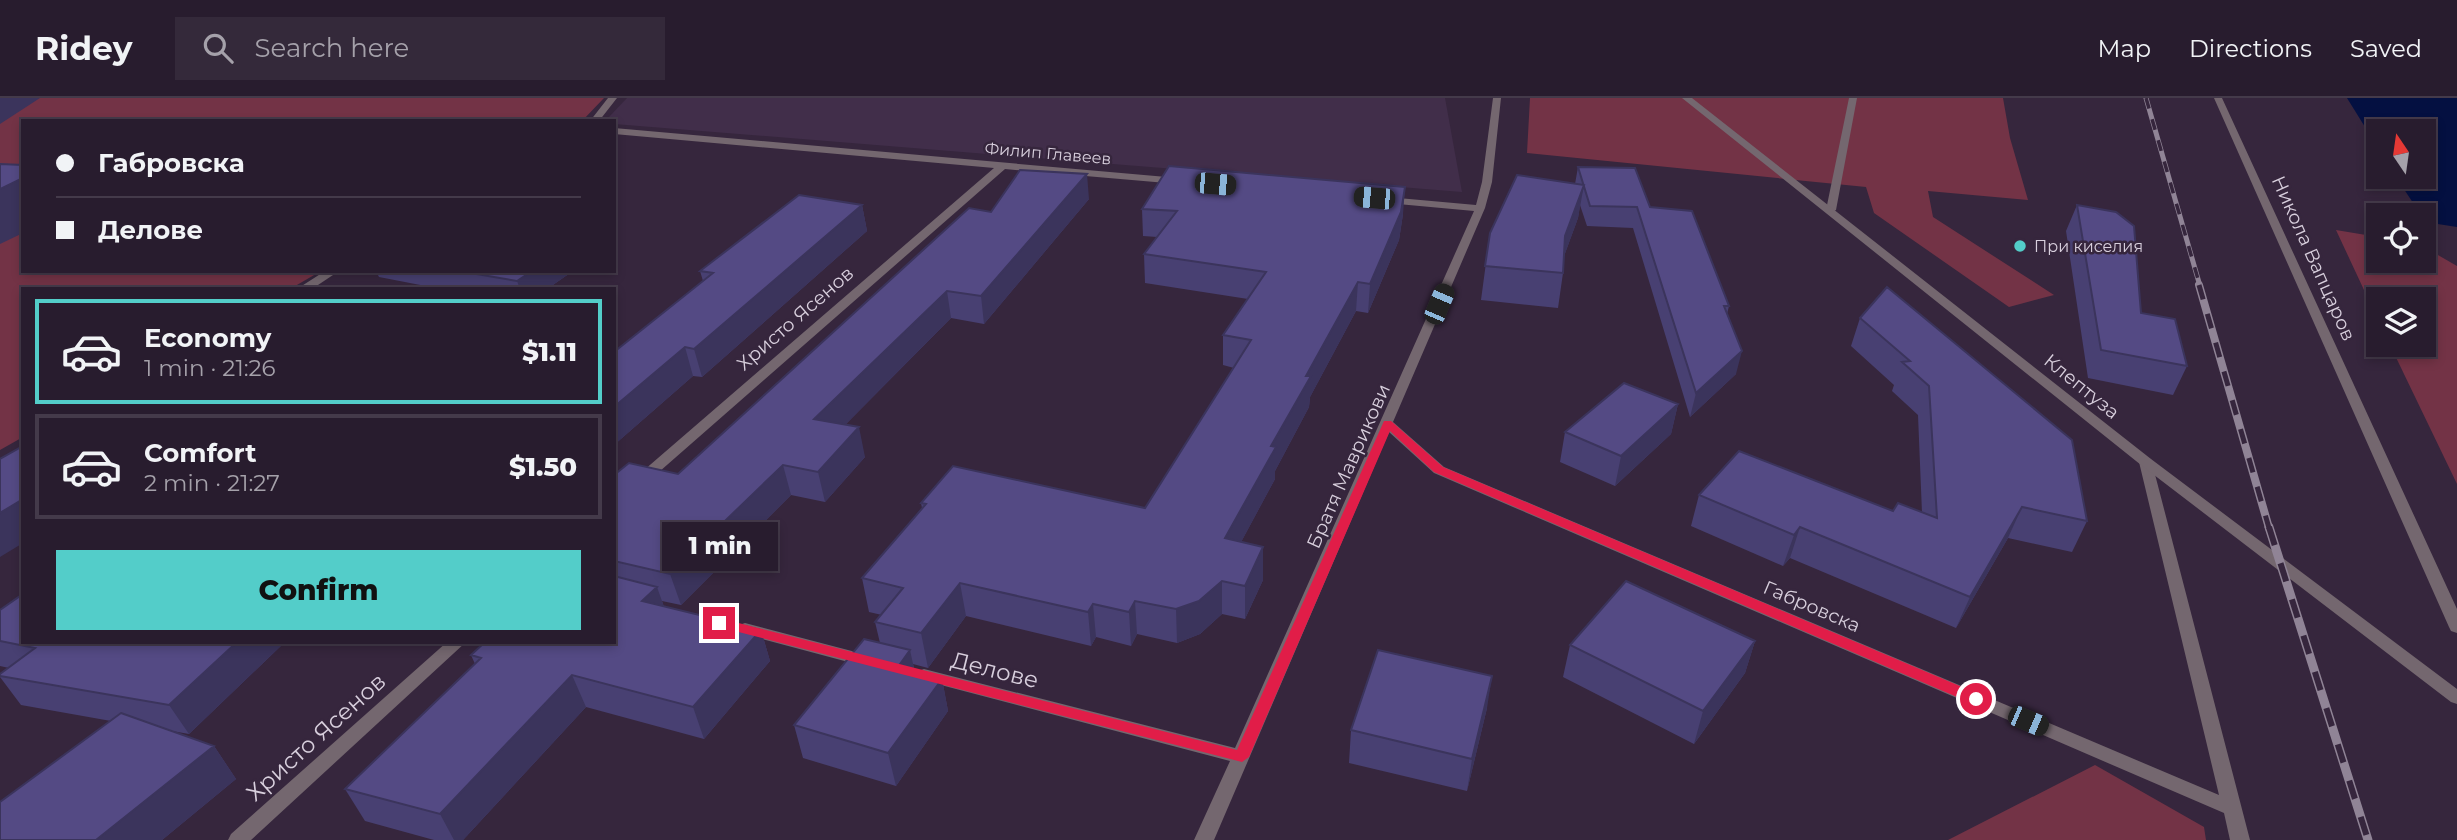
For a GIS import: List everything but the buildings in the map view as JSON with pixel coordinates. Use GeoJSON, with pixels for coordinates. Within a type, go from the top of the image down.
{"type":"FeatureCollection","features":[{"type":"Feature","properties":{"kind":"street"},"geometry":{"type":"LineString","coordinates":[[596,119],[613,98]]}},
{"type":"Feature","properties":{"kind":"street","name":"Братя Маврикови"},"geometry":{"type":"LineString","coordinates":[[1205,840],[1480,208],[1487,181],[1497,98]]}},
{"type":"Feature","properties":{"kind":"street","name":"Клептуза"},"geometry":{"type":"LineString","coordinates":[[1686,98],[2146,462],[2457,698]]}},
{"type":"Feature","properties":{"kind":"street"},"geometry":{"type":"LineString","coordinates":[[1831,211],[1853,98]]}},
{"type":"Feature","properties":{"kind":"street","name":"Никола Вапцаров"},"geometry":{"type":"LineString","coordinates":[[2218,98],[2457,628]]}},
{"type":"Feature","properties":{"kind":"street","name":"Филип Главеев"},"geometry":{"type":"LineString","coordinates":[[616,131],[1194,182]]}},
{"type":"Feature","properties":{"kind":"street","name":"Христо Ясенов"},"geometry":{"type":"LineString","coordinates":[[616,502],[1003,165]]}},
{"type":"Feature","properties":{"kind":"street"},"geometry":{"type":"LineString","coordinates":[[1371,198],[1480,208]]}},
{"type":"Feature","properties":{"kind":"street"},"geometry":{"type":"LineString","coordinates":[[306,287],[331,273]]}},
{"type":"Feature","properties":{"kind":"street","name":"Габровска"},"geometry":{"type":"LineString","coordinates":[[1388,424],[1438,470],[2232,808]]}},
{"type":"Feature","properties":{"kind":"street"},"geometry":{"type":"LineString","coordinates":[[2146,462],[2240,840]]}},
{"type":"Feature","properties":{"kind":"street"},"geometry":{"type":"LineString","coordinates":[[734,627],[881,664]]}},
{"type":"Feature","properties":{"kind":"street","name":"Христо Ясенов"},"geometry":{"type":"LineString","coordinates":[[238,840],[456,644]]}},
{"type":"Feature","properties":{"kind":"street","name":"Делове"},"geometry":{"type":"LineString","coordinates":[[908,671],[1242,757]]}},
{"type":"Feature","properties":{"kind":"shaded area"},"geometry":{"type":"Polygon","coordinates":[[[0,98],[604,98],[584,119],[21,119],[21,273],[318,273],[293,287],[21,287],[21,438],[0,450],[0,98]]]}},
{"type":"Feature","properties":{"kind":"shaded area"},"geometry":{"type":"Polygon","coordinates":[[[627,98],[1445,98],[1462,192],[616,124],[616,119],[609,117],[627,98]]]}},
{"type":"Feature","properties":{"kind":"shaded area"},"geometry":{"type":"Polygon","coordinates":[[[1530,98],[2003,98],[2010,138],[2028,200],[1928,191],[1933,217],[2054,295],[2009,307],[1874,213],[1866,187],[1527,153],[1530,98]]]}},
{"type":"Feature","properties":{"kind":"shaded area"},"geometry":{"type":"Polygon","coordinates":[[[2347,98],[2457,98],[2457,227],[2436,224],[2436,203],[2413,203],[2404,189],[2436,189],[2436,119],[2366,119],[2366,129],[2347,98]]]}},
{"type":"Feature","properties":{"kind":"shaded area"},"geometry":{"type":"Polygon","coordinates":[[[2336,230],[2366,235],[2366,273],[2436,273],[2436,254],[2457,266],[2457,484],[2396,357],[2436,357],[2436,287],[2366,287],[2366,294],[2336,230]]]}},
{"type":"Feature","properties":{"kind":"shaded area"},"geometry":{"type":"Polygon","coordinates":[[[2095,765],[2204,827],[2206,840],[1948,840],[2095,765]]]}},
{"type":"Feature","properties":{"kind":"railway"},"geometry":{"type":"LineString","coordinates":[[2146,98],[2200,286]]}},
{"type":"Feature","properties":{"kind":"railway"},"geometry":{"type":"LineString","coordinates":[[2199,285],[2269,528]]}},
{"type":"Feature","properties":{"kind":"railway"},"geometry":{"type":"LineString","coordinates":[[2269,527],[2368,840]]}},
{"type":"Feature","properties":{"kind":"place","name":"При киселия"},"geometry":{"type":"Point","coordinates":[2020,246]}},
{"type":"Feature","properties":{"kind":"route"},"geometry":{"type":"LineString","coordinates":[[719,623],[1242,757],[1388,424],[1438,470],[1976,699]]}}]}
